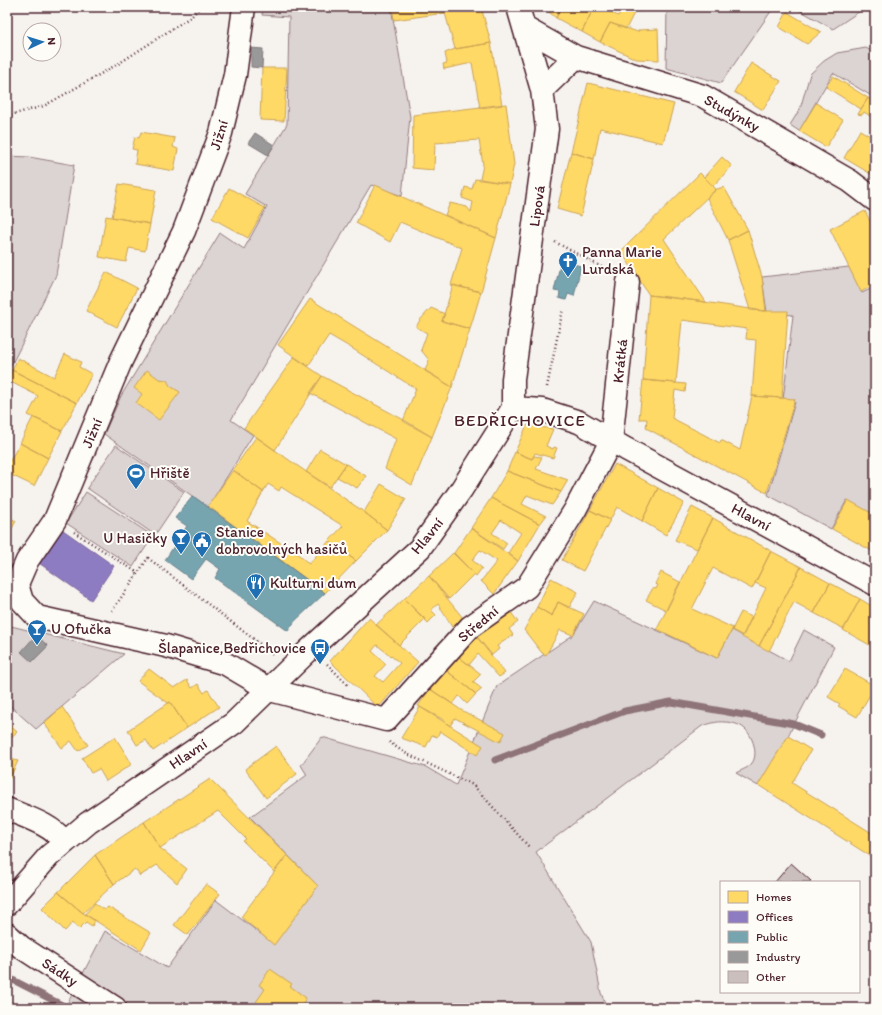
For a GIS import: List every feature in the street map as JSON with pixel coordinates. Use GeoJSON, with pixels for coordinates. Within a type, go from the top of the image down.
{"type":"FeatureCollection","features":[{"type":"Feature","properties":{"kind":"street","name":"Jižní"},"geometry":{"type":"LineString","coordinates":[[244,7],[235,75],[219,138],[184,232],[121,361],[55,520],[27,561],[16,584],[22,601],[37,617],[98,632],[166,646],[226,664],[270,690]]}},
{"type":"Feature","properties":{"kind":"street","name":"Lipová"},"geometry":{"type":"LineString","coordinates":[[513,408],[513,378],[547,129],[542,90],[518,7]]}},
{"type":"Feature","properties":{"kind":"street","name":"Studýnky"},"geometry":{"type":"LineString","coordinates":[[525,28],[576,56],[703,96],[850,181],[875,200]]}},
{"type":"Feature","properties":{"kind":"street"},"geometry":{"type":"LineString","coordinates":[[542,90],[576,56]]}},
{"type":"Feature","properties":{"kind":"street","name":"Krátká"},"geometry":{"type":"LineString","coordinates":[[611,441],[628,282]]}},
{"type":"Feature","properties":{"kind":"street","name":"Hlavní"},"geometry":{"type":"LineString","coordinates":[[7,904],[37,868],[65,842],[134,790],[234,723],[270,690],[309,650],[420,548],[461,490],[513,408],[542,410],[579,422],[611,441],[875,584]]}},
{"type":"Feature","properties":{"kind":"street","name":"Střední"},"geometry":{"type":"LineString","coordinates":[[386,720],[470,627],[527,587],[574,510],[611,441]]}},
{"type":"Feature","properties":{"kind":"street"},"geometry":{"type":"LineString","coordinates":[[270,690],[386,720]]}},
{"type":"Feature","properties":{"kind":"street"},"geometry":{"type":"LineString","coordinates":[[7,809],[48,826],[65,842]]}},
{"type":"Feature","properties":{"kind":"street","name":"Sádky"},"geometry":{"type":"LineString","coordinates":[[7,934],[21,947],[115,1008]]}},
{"type":"Feature","properties":{"kind":"path"},"geometry":{"type":"LineString","coordinates":[[7,116],[44,106],[78,87],[118,64],[192,16],[200,7]]}},
{"type":"Feature","properties":{"kind":"path"},"geometry":{"type":"LineString","coordinates":[[533,238],[558,242],[628,282]]}},
{"type":"Feature","properties":{"kind":"path"},"geometry":{"type":"LineString","coordinates":[[542,410],[563,310]]}},
{"type":"Feature","properties":{"kind":"path"},"geometry":{"type":"LineString","coordinates":[[55,520],[138,573]]}},
{"type":"Feature","properties":{"kind":"path"},"geometry":{"type":"LineString","coordinates":[[98,632],[148,558],[277,657]]}},
{"type":"Feature","properties":{"kind":"path"},"geometry":{"type":"LineString","coordinates":[[386,720],[377,733],[405,753],[473,785],[530,848]]}},
{"type":"Feature","properties":{"kind":"shaded area"},"geometry":{"type":"Polygon","coordinates":[[[263,7],[391,7],[410,117],[402,196],[371,185],[231,420],[253,435],[208,507],[104,434],[121,396],[220,233],[244,249],[267,207],[245,194],[287,124],[289,17],[262,15],[263,7]]]}},
{"type":"Feature","properties":{"kind":"shaded area"},"geometry":{"type":"Polygon","coordinates":[[[667,7],[774,7],[721,83],[666,68],[667,7]]]}},
{"type":"Feature","properties":{"kind":"shaded area"},"geometry":{"type":"Polygon","coordinates":[[[794,7],[866,7],[833,29],[794,7]]]}},
{"type":"Feature","properties":{"kind":"shaded area"},"geometry":{"type":"Polygon","coordinates":[[[866,48],[873,52],[875,50],[875,98],[833,73],[799,131],[790,125],[800,109],[810,74],[824,61],[837,53],[866,48]]]}},
{"type":"Feature","properties":{"kind":"shaded area"},"geometry":{"type":"Polygon","coordinates":[[[7,156],[29,157],[74,165],[56,275],[7,374],[7,156]]]}},
{"type":"Feature","properties":{"kind":"shaded area"},"geometry":{"type":"Polygon","coordinates":[[[849,267],[862,293],[875,287],[875,506],[871,514],[847,500],[831,529],[768,495],[795,402],[783,400],[793,315],[767,313],[762,277],[849,267]]]}},
{"type":"Feature","properties":{"kind":"shaded area","name":"Hřiště"},"geometry":{"type":"Polygon","coordinates":[[[116,445],[184,492],[155,535],[87,488],[116,445]]]}},
{"type":"Feature","properties":{"kind":"shaded area"},"geometry":{"type":"Polygon","coordinates":[[[86,492],[153,536],[133,567],[66,523],[86,492]]]}},
{"type":"Feature","properties":{"kind":"shaded area"},"geometry":{"type":"Polygon","coordinates":[[[594,601],[717,658],[732,630],[789,661],[804,630],[834,647],[788,736],[758,786],[736,773],[749,766],[754,759],[754,745],[748,732],[740,726],[732,723],[719,722],[707,724],[702,726],[536,852],[591,942],[601,993],[607,1008],[65,1008],[105,931],[167,968],[216,900],[274,944],[318,886],[250,817],[307,775],[301,765],[322,737],[426,767],[456,785],[497,686],[573,635],[594,601]]]}},
{"type":"Feature","properties":{"kind":"shaded area"},"geometry":{"type":"Polygon","coordinates":[[[7,625],[124,654],[36,729],[7,703],[7,625]]]}},
{"type":"Feature","properties":{"kind":"building: Homes"},"geometry":{"type":"Polygon","coordinates":[[[392,7],[481,7],[491,43],[455,49],[445,13],[394,20],[392,7]]]}},
{"type":"Feature","properties":{"kind":"building: Homes"},"geometry":{"type":"Polygon","coordinates":[[[543,7],[561,7],[556,18],[543,7]]]}},
{"type":"Feature","properties":{"kind":"building: Homes"},"geometry":{"type":"Polygon","coordinates":[[[561,7],[594,7],[582,32],[556,18],[561,7]]]}},
{"type":"Feature","properties":{"kind":"building: Homes"},"geometry":{"type":"Polygon","coordinates":[[[594,7],[606,7],[605,9],[618,16],[623,7],[640,7],[640,12],[635,11],[626,29],[610,23],[600,42],[582,32],[594,7]]]}},
{"type":"Feature","properties":{"kind":"building: Homes"},"geometry":{"type":"Polygon","coordinates":[[[787,12],[821,32],[807,44],[779,27],[787,12]]]}},
{"type":"Feature","properties":{"kind":"building: Homes"},"geometry":{"type":"Polygon","coordinates":[[[610,23],[638,32],[639,30],[658,29],[659,60],[636,59],[600,42],[610,23]]]}},
{"type":"Feature","properties":{"kind":"building: Homes"},"geometry":{"type":"Polygon","coordinates":[[[491,43],[502,105],[480,108],[472,63],[444,69],[443,64],[447,63],[445,53],[455,49],[491,43]]]}},
{"type":"Feature","properties":{"kind":"building: Homes"},"geometry":{"type":"Polygon","coordinates":[[[751,63],[781,81],[763,110],[734,92],[751,63]]]}},
{"type":"Feature","properties":{"kind":"building: Homes"},"geometry":{"type":"Polygon","coordinates":[[[262,68],[287,68],[284,121],[260,120],[262,68]]]}},
{"type":"Feature","properties":{"kind":"building: Homes"},"geometry":{"type":"Polygon","coordinates":[[[833,76],[868,98],[861,109],[826,87],[833,76]]]}},
{"type":"Feature","properties":{"kind":"building: Homes"},"geometry":{"type":"Polygon","coordinates":[[[588,83],[674,104],[663,143],[600,128],[594,159],[571,152],[588,83]]]}},
{"type":"Feature","properties":{"kind":"building: Homes"},"geometry":{"type":"Polygon","coordinates":[[[868,98],[875,102],[875,119],[864,112],[862,115],[858,114],[868,98]]]}},
{"type":"Feature","properties":{"kind":"building: Homes"},"geometry":{"type":"Polygon","coordinates":[[[816,103],[843,120],[826,147],[799,131],[816,103]]]}},
{"type":"Feature","properties":{"kind":"building: Homes"},"geometry":{"type":"Polygon","coordinates":[[[506,104],[514,164],[510,184],[480,179],[483,165],[479,140],[435,143],[434,170],[412,168],[413,115],[506,104]]]}},
{"type":"Feature","properties":{"kind":"building: Homes"},"geometry":{"type":"Polygon","coordinates":[[[860,130],[875,139],[875,166],[871,174],[844,158],[860,130]]]}},
{"type":"Feature","properties":{"kind":"building: Homes"},"geometry":{"type":"Polygon","coordinates":[[[141,132],[175,138],[173,147],[178,149],[174,171],[135,164],[137,150],[132,149],[135,137],[139,138],[141,132]]]}},
{"type":"Feature","properties":{"kind":"building: Homes"},"geometry":{"type":"Polygon","coordinates":[[[571,152],[594,159],[581,216],[557,209],[571,152]]]}},
{"type":"Feature","properties":{"kind":"building: Homes"},"geometry":{"type":"Polygon","coordinates":[[[722,157],[732,166],[713,186],[704,177],[722,157]]]}},
{"type":"Feature","properties":{"kind":"building: Homes"},"geometry":{"type":"Polygon","coordinates":[[[700,173],[716,189],[664,239],[706,302],[649,295],[621,251],[700,173]]]}},
{"type":"Feature","properties":{"kind":"building: Homes"},"geometry":{"type":"Polygon","coordinates":[[[475,179],[510,184],[496,238],[445,215],[450,203],[467,207],[471,212],[473,202],[462,198],[465,187],[472,189],[475,179]]]}},
{"type":"Feature","properties":{"kind":"building: Homes"},"geometry":{"type":"Polygon","coordinates":[[[119,184],[156,190],[150,224],[112,217],[119,184]]]}},
{"type":"Feature","properties":{"kind":"building: Homes"},"geometry":{"type":"Polygon","coordinates":[[[375,185],[496,238],[481,292],[451,285],[462,248],[400,222],[390,242],[356,223],[375,185]]]}},
{"type":"Feature","properties":{"kind":"building: Homes"},"geometry":{"type":"Polygon","coordinates":[[[724,187],[748,230],[728,240],[707,198],[717,189],[724,187]]]}},
{"type":"Feature","properties":{"kind":"building: Homes"},"geometry":{"type":"Polygon","coordinates":[[[229,188],[265,208],[248,238],[212,218],[229,188]]]}},
{"type":"Feature","properties":{"kind":"building: Homes"},"geometry":{"type":"Polygon","coordinates":[[[865,211],[875,231],[875,284],[861,292],[830,229],[865,211]]]}},
{"type":"Feature","properties":{"kind":"building: Homes"},"geometry":{"type":"Polygon","coordinates":[[[106,216],[150,224],[145,251],[129,248],[126,262],[99,257],[106,216]]]}},
{"type":"Feature","properties":{"kind":"building: Homes"},"geometry":{"type":"Polygon","coordinates":[[[748,230],[762,277],[766,311],[750,310],[728,240],[748,230]]]}},
{"type":"Feature","properties":{"kind":"building: Homes"},"geometry":{"type":"Polygon","coordinates":[[[106,272],[137,288],[117,327],[86,311],[106,272]]]}},
{"type":"Feature","properties":{"kind":"building: Homes"},"geometry":{"type":"Polygon","coordinates":[[[453,285],[481,292],[470,329],[442,321],[453,285]]]}},
{"type":"Feature","properties":{"kind":"building: Homes"},"geometry":{"type":"Polygon","coordinates":[[[649,295],[764,311],[788,311],[782,398],[752,396],[756,340],[746,339],[747,329],[682,320],[676,383],[643,380],[649,295]]]}},
{"type":"Feature","properties":{"kind":"building: Homes"},"geometry":{"type":"Polygon","coordinates":[[[310,299],[452,387],[432,437],[403,421],[416,389],[353,349],[329,335],[308,366],[278,345],[310,299]]]}},
{"type":"Feature","properties":{"kind":"building: Homes"},"geometry":{"type":"Polygon","coordinates":[[[431,308],[445,314],[442,321],[470,329],[452,387],[425,371],[429,360],[421,350],[427,333],[416,327],[431,308]]]}},
{"type":"Feature","properties":{"kind":"building: Homes"},"geometry":{"type":"Polygon","coordinates":[[[65,354],[81,362],[79,367],[92,374],[77,403],[12,370],[18,358],[54,377],[65,354]]]}},
{"type":"Feature","properties":{"kind":"building: Homes"},"geometry":{"type":"Polygon","coordinates":[[[294,357],[322,376],[275,450],[244,428],[294,357]]]}},
{"type":"Feature","properties":{"kind":"building: Homes"},"geometry":{"type":"Polygon","coordinates":[[[12,370],[77,403],[62,431],[28,415],[38,396],[7,380],[12,370]]]}},
{"type":"Feature","properties":{"kind":"building: Homes"},"geometry":{"type":"Polygon","coordinates":[[[147,370],[159,379],[167,380],[170,386],[180,392],[159,420],[136,403],[142,394],[134,388],[147,370]]]}},
{"type":"Feature","properties":{"kind":"building: Homes"},"geometry":{"type":"Polygon","coordinates":[[[322,376],[404,420],[432,437],[412,485],[385,469],[396,439],[310,393],[322,376]]]}},
{"type":"Feature","properties":{"kind":"building: Homes"},"geometry":{"type":"Polygon","coordinates":[[[643,380],[686,384],[685,392],[675,390],[672,418],[720,443],[721,440],[740,450],[752,396],[795,399],[767,493],[646,428],[647,419],[639,419],[643,380]]]}},
{"type":"Feature","properties":{"kind":"building: Homes"},"geometry":{"type":"Polygon","coordinates":[[[33,417],[62,431],[48,458],[20,443],[33,417]]]}},
{"type":"Feature","properties":{"kind":"building: Homes"},"geometry":{"type":"Polygon","coordinates":[[[527,425],[553,429],[546,446],[553,449],[554,447],[557,448],[553,458],[535,453],[532,459],[515,452],[527,425]]]}},
{"type":"Feature","properties":{"kind":"building: Homes"},"geometry":{"type":"Polygon","coordinates":[[[256,437],[364,512],[387,530],[356,561],[329,541],[343,526],[281,487],[279,491],[268,484],[263,492],[233,470],[256,437]]]}},
{"type":"Feature","properties":{"kind":"building: Homes"},"geometry":{"type":"Polygon","coordinates":[[[20,443],[48,458],[34,486],[7,473],[7,466],[20,443]]]}},
{"type":"Feature","properties":{"kind":"building: Homes"},"geometry":{"type":"Polygon","coordinates":[[[320,449],[346,464],[330,487],[306,472],[320,449]]]}},
{"type":"Feature","properties":{"kind":"building: Homes"},"geometry":{"type":"Polygon","coordinates":[[[515,452],[532,459],[534,456],[542,457],[536,469],[568,480],[561,492],[507,471],[515,452]]]}},
{"type":"Feature","properties":{"kind":"building: Homes"},"geometry":{"type":"Polygon","coordinates":[[[346,464],[366,476],[357,488],[337,477],[346,464]]]}},
{"type":"Feature","properties":{"kind":"building: Homes"},"geometry":{"type":"Polygon","coordinates":[[[615,464],[658,488],[642,521],[617,507],[610,520],[590,510],[615,464]]]}},
{"type":"Feature","properties":{"kind":"building: Homes"},"geometry":{"type":"Polygon","coordinates":[[[233,470],[263,492],[247,521],[299,555],[309,564],[329,541],[356,561],[325,593],[208,506],[233,470]]]}},
{"type":"Feature","properties":{"kind":"building: Homes"},"geometry":{"type":"Polygon","coordinates":[[[507,471],[561,492],[552,505],[527,495],[522,504],[546,516],[540,524],[491,498],[507,471]]]}},
{"type":"Feature","properties":{"kind":"building: Homes"},"geometry":{"type":"Polygon","coordinates":[[[381,484],[406,499],[387,530],[364,512],[381,484]]]}},
{"type":"Feature","properties":{"kind":"building: Homes"},"geometry":{"type":"Polygon","coordinates":[[[658,488],[684,503],[666,535],[642,521],[658,488]]]}},
{"type":"Feature","properties":{"kind":"building: Homes"},"geometry":{"type":"Polygon","coordinates":[[[491,498],[540,524],[518,561],[508,553],[521,533],[501,520],[492,533],[507,543],[503,549],[471,528],[491,498]]]}},
{"type":"Feature","properties":{"kind":"building: Homes"},"geometry":{"type":"Polygon","coordinates":[[[848,500],[875,515],[875,545],[872,551],[832,529],[848,500]]]}},
{"type":"Feature","properties":{"kind":"building: Homes"},"geometry":{"type":"Polygon","coordinates":[[[692,507],[713,518],[697,549],[675,540],[692,507]]]}},
{"type":"Feature","properties":{"kind":"building: Homes"},"geometry":{"type":"Polygon","coordinates":[[[590,510],[610,520],[583,571],[562,560],[590,510]]]}},
{"type":"Feature","properties":{"kind":"building: Homes"},"geometry":{"type":"Polygon","coordinates":[[[7,516],[16,521],[7,538],[7,516]]]}},
{"type":"Feature","properties":{"kind":"building: Homes"},"geometry":{"type":"Polygon","coordinates":[[[713,518],[771,551],[752,589],[713,568],[692,609],[733,628],[717,658],[657,629],[713,518]]]}},
{"type":"Feature","properties":{"kind":"building: Homes"},"geometry":{"type":"Polygon","coordinates":[[[471,528],[518,561],[494,594],[481,581],[497,561],[480,550],[472,560],[482,568],[476,576],[454,553],[471,528]]]}},
{"type":"Feature","properties":{"kind":"building: Homes"},"geometry":{"type":"Polygon","coordinates":[[[771,551],[801,567],[759,646],[742,637],[766,588],[755,583],[771,551]]]}},
{"type":"Feature","properties":{"kind":"building: Homes"},"geometry":{"type":"Polygon","coordinates":[[[453,553],[474,574],[449,599],[429,576],[453,553]]]}},
{"type":"Feature","properties":{"kind":"building: Homes"},"geometry":{"type":"Polygon","coordinates":[[[801,567],[830,583],[814,613],[794,602],[769,651],[759,646],[801,567]]]}},
{"type":"Feature","properties":{"kind":"building: Homes"},"geometry":{"type":"Polygon","coordinates":[[[661,572],[680,582],[666,610],[646,600],[653,588],[656,589],[658,585],[655,584],[661,572]]]}},
{"type":"Feature","properties":{"kind":"building: Homes"},"geometry":{"type":"Polygon","coordinates":[[[429,576],[463,618],[452,627],[438,604],[431,610],[436,615],[428,623],[404,599],[429,576]]]}},
{"type":"Feature","properties":{"kind":"building: Homes"},"geometry":{"type":"Polygon","coordinates":[[[551,578],[578,592],[569,608],[558,602],[552,616],[537,607],[551,578]]]}},
{"type":"Feature","properties":{"kind":"building: Homes"},"geometry":{"type":"Polygon","coordinates":[[[830,583],[860,599],[844,629],[814,613],[830,583]]]}},
{"type":"Feature","properties":{"kind":"building: Homes"},"geometry":{"type":"Polygon","coordinates":[[[404,599],[425,619],[399,645],[376,625],[404,599]]]}},
{"type":"Feature","properties":{"kind":"building: Homes"},"geometry":{"type":"Polygon","coordinates":[[[860,599],[875,608],[875,648],[843,630],[860,599]]]}},
{"type":"Feature","properties":{"kind":"building: Homes"},"geometry":{"type":"Polygon","coordinates":[[[558,602],[584,614],[573,635],[560,630],[546,655],[542,653],[524,630],[537,607],[552,616],[558,602]]]}},
{"type":"Feature","properties":{"kind":"building: Homes"},"geometry":{"type":"Polygon","coordinates":[[[507,607],[518,622],[509,629],[513,635],[497,646],[499,649],[492,655],[473,632],[507,607]]]}},
{"type":"Feature","properties":{"kind":"building: Homes"},"geometry":{"type":"Polygon","coordinates":[[[741,612],[752,617],[743,636],[732,630],[741,612]]]}},
{"type":"Feature","properties":{"kind":"building: Homes"},"geometry":{"type":"Polygon","coordinates":[[[369,618],[418,662],[378,708],[330,661],[369,618]],[[377,645],[372,651],[386,664],[375,676],[383,682],[400,663],[377,645]]]}},
{"type":"Feature","properties":{"kind":"building: Homes"},"geometry":{"type":"Polygon","coordinates":[[[473,632],[505,673],[499,677],[478,654],[469,665],[454,653],[473,632]]]}},
{"type":"Feature","properties":{"kind":"building: Homes"},"geometry":{"type":"Polygon","coordinates":[[[454,653],[481,674],[473,682],[482,689],[476,694],[442,667],[454,653]]]}},
{"type":"Feature","properties":{"kind":"building: Homes"},"geometry":{"type":"Polygon","coordinates":[[[443,668],[476,694],[467,704],[459,696],[453,704],[430,689],[443,668]]]}},
{"type":"Feature","properties":{"kind":"building: Homes"},"geometry":{"type":"Polygon","coordinates":[[[149,669],[174,688],[187,680],[192,688],[198,684],[204,693],[208,690],[219,707],[187,728],[170,702],[168,703],[138,681],[149,669]]]}},
{"type":"Feature","properties":{"kind":"building: Homes"},"geometry":{"type":"Polygon","coordinates":[[[845,669],[875,686],[857,717],[838,706],[840,704],[828,697],[845,669]]]}},
{"type":"Feature","properties":{"kind":"building: Homes"},"geometry":{"type":"Polygon","coordinates":[[[430,689],[461,710],[505,733],[500,742],[455,718],[450,726],[442,719],[418,706],[430,689]]]}},
{"type":"Feature","properties":{"kind":"building: Homes"},"geometry":{"type":"Polygon","coordinates":[[[170,702],[187,728],[153,751],[146,740],[137,745],[128,730],[170,702]]]}},
{"type":"Feature","properties":{"kind":"building: Homes"},"geometry":{"type":"Polygon","coordinates":[[[62,707],[88,745],[78,751],[71,741],[62,748],[44,723],[62,707]]]}},
{"type":"Feature","properties":{"kind":"building: Homes"},"geometry":{"type":"Polygon","coordinates":[[[420,707],[483,746],[477,755],[440,731],[437,737],[432,735],[426,747],[401,738],[420,707]]]}},
{"type":"Feature","properties":{"kind":"building: Homes"},"geometry":{"type":"Polygon","coordinates":[[[7,722],[17,732],[9,739],[7,737],[7,722]]]}},
{"type":"Feature","properties":{"kind":"building: Homes"},"geometry":{"type":"Polygon","coordinates":[[[788,736],[811,750],[792,783],[875,835],[875,859],[758,785],[788,736]]]}},
{"type":"Feature","properties":{"kind":"building: Homes"},"geometry":{"type":"Polygon","coordinates":[[[115,737],[132,764],[106,781],[99,769],[91,773],[82,758],[115,737]]]}},
{"type":"Feature","properties":{"kind":"building: Homes"},"geometry":{"type":"Polygon","coordinates":[[[276,746],[297,774],[266,798],[245,769],[276,746]]]}},
{"type":"Feature","properties":{"kind":"building: Homes"},"geometry":{"type":"Polygon","coordinates":[[[7,758],[18,761],[10,778],[7,777],[7,758]]]}},
{"type":"Feature","properties":{"kind":"building: Homes"},"geometry":{"type":"Polygon","coordinates":[[[210,779],[287,855],[274,872],[243,841],[246,839],[218,811],[160,848],[144,822],[210,779]]]}},
{"type":"Feature","properties":{"kind":"building: Homes"},"geometry":{"type":"Polygon","coordinates":[[[144,822],[160,848],[187,869],[177,883],[157,865],[140,876],[135,869],[114,884],[95,855],[144,822]]]}},
{"type":"Feature","properties":{"kind":"building: Homes"},"geometry":{"type":"Polygon","coordinates":[[[95,855],[114,884],[83,913],[58,892],[95,855]]]}},
{"type":"Feature","properties":{"kind":"building: Homes"},"geometry":{"type":"Polygon","coordinates":[[[287,855],[318,886],[274,945],[241,917],[287,855]]]}},
{"type":"Feature","properties":{"kind":"building: Homes"},"geometry":{"type":"Polygon","coordinates":[[[206,884],[220,894],[188,935],[174,925],[206,884]]]}},
{"type":"Feature","properties":{"kind":"building: Homes"},"geometry":{"type":"Polygon","coordinates":[[[58,892],[95,921],[92,926],[86,922],[79,929],[73,922],[65,931],[42,908],[58,892]]]}},
{"type":"Feature","properties":{"kind":"building: Homes"},"geometry":{"type":"Polygon","coordinates":[[[95,903],[104,910],[108,907],[151,933],[141,950],[85,914],[95,903]]]}},
{"type":"Feature","properties":{"kind":"building: Homes"},"geometry":{"type":"Polygon","coordinates":[[[270,969],[292,984],[290,986],[306,998],[300,1008],[252,1008],[265,989],[259,985],[270,969]]]}},
{"type":"Feature","properties":{"kind":"building: Homes"},"geometry":{"type":"Polygon","coordinates":[[[7,1000],[14,1003],[12,1008],[7,1008],[7,1000]]]}},
{"type":"Feature","properties":{"kind":"building: Offices"},"geometry":{"type":"Polygon","coordinates":[[[63,530],[114,566],[91,600],[39,563],[63,530]]]}},
{"type":"Feature","properties":{"kind":"building: Public","name":"Panna Marie Lurdská"},"geometry":{"type":"Polygon","coordinates":[[[561,261],[581,266],[574,296],[568,294],[566,300],[559,298],[560,292],[554,291],[561,261]]]}},
{"type":"Feature","properties":{"kind":"building: Public"},"geometry":{"type":"Polygon","coordinates":[[[193,496],[325,593],[295,621],[288,631],[215,578],[220,569],[206,559],[191,579],[165,560],[187,526],[175,518],[193,496]]]}},
{"type":"Feature","properties":{"kind":"building: Industry"},"geometry":{"type":"Polygon","coordinates":[[[251,48],[263,49],[262,68],[251,67],[251,48]]]}},
{"type":"Feature","properties":{"kind":"building: Industry"},"geometry":{"type":"Polygon","coordinates":[[[255,133],[274,145],[268,155],[248,143],[255,133]]]}},
{"type":"Feature","properties":{"kind":"building: Industry"},"geometry":{"type":"Polygon","coordinates":[[[36,635],[48,646],[32,662],[21,652],[36,635]]]}},
{"type":"Feature","properties":{"kind":"building: Other"},"geometry":{"type":"Polygon","coordinates":[[[791,863],[811,881],[776,881],[791,863]]]}},
{"type":"Feature","properties":{"kind":"waterway"},"geometry":{"type":"LineString","coordinates":[[495,760],[625,711],[671,702],[794,724],[821,735]]}},
{"type":"Feature","properties":{"kind":"waterway"},"geometry":{"type":"LineString","coordinates":[[7,977],[68,1008]]}},
{"type":"Feature","properties":{"kind":"place","name":"Panna Marie Lurdská"},"geometry":{"type":"Point","coordinates":[568,278]}},
{"type":"Feature","properties":{"kind":"place","name":"Hřiště"},"geometry":{"type":"Point","coordinates":[136,490]}},
{"type":"Feature","properties":{"kind":"place","name":"U Hasičky"},"geometry":{"type":"Point","coordinates":[181,555]}},
{"type":"Feature","properties":{"kind":"place","name":"Stanice dobrovolných hasičů"},"geometry":{"type":"Point","coordinates":[202,558]}},
{"type":"Feature","properties":{"kind":"place","name":"Kulturni dum"},"geometry":{"type":"Point","coordinates":[256,600]}},
{"type":"Feature","properties":{"kind":"place","name":"U Ofučka"},"geometry":{"type":"Point","coordinates":[37,646]}},
{"type":"Feature","properties":{"kind":"place","name":"Šlapanice,Bedřichovice"},"geometry":{"type":"Point","coordinates":[320,665]}},
{"type":"Feature","properties":{"kind":"district","name":"BEDŘICHOVICE"},"geometry":{"type":"Point","coordinates":[520,420]}}]}
